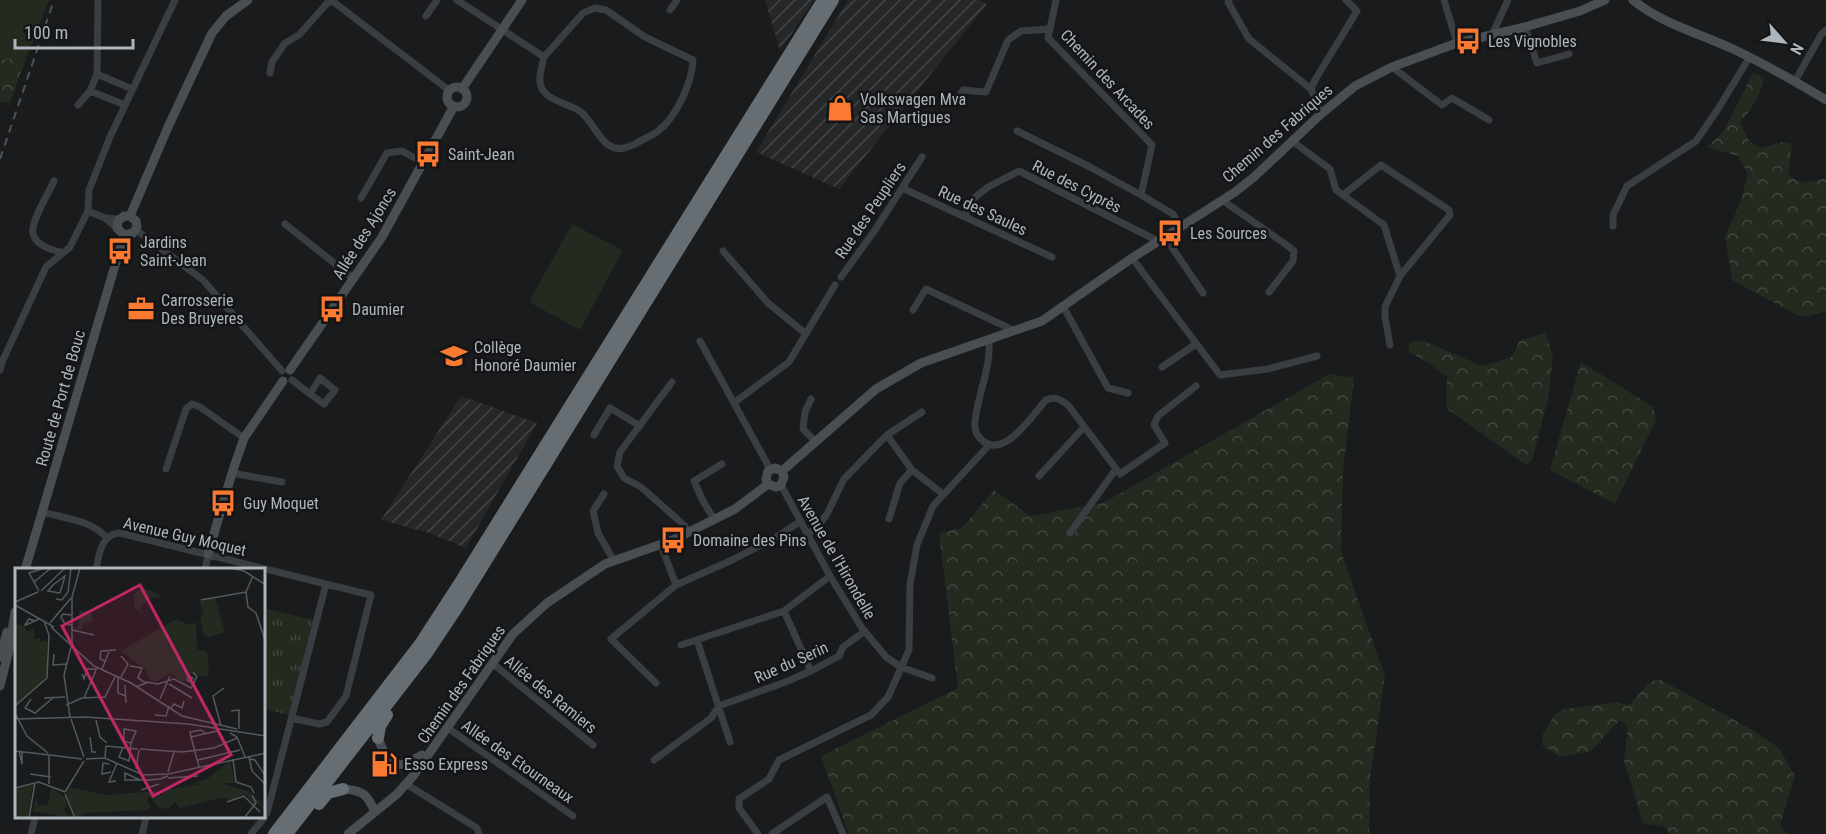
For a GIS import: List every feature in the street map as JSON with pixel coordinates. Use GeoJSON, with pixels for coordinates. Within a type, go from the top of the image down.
{"type":"FeatureCollection","features":[{"type":"Feature","properties":{"kind":"highway"},"geometry":{"type":"LineString","coordinates":[[274,834],[426,635],[823,0]]}},
{"type":"Feature","properties":{"kind":"highway"},"geometry":{"type":"LineString","coordinates":[[290,834],[427,653],[455,611],[833,0]]}},
{"type":"Feature","properties":{"kind":"highway"},"geometry":{"type":"LineString","coordinates":[[378,738],[380,726],[420,668],[427,653]]}},
{"type":"Feature","properties":{"kind":"highway"},"geometry":{"type":"LineString","coordinates":[[290,834],[307,819],[328,793],[343,789]]}},
{"type":"Feature","properties":{"kind":"street"},"geometry":{"type":"LineString","coordinates":[[78,105],[90,91],[97,74],[98,0]]}},
{"type":"Feature","properties":{"kind":"street"},"geometry":{"type":"LineString","coordinates":[[0,370],[46,267],[70,248],[88,211],[89,190],[110,137],[175,0]]}},
{"type":"Feature","properties":{"kind":"street"},"geometry":{"type":"LineString","coordinates":[[130,216],[212,33],[226,16],[248,0]]}},
{"type":"Feature","properties":{"kind":"street"},"geometry":{"type":"LineString","coordinates":[[270,73],[272,62],[285,43],[299,35],[331,0],[450,91]]}},
{"type":"Feature","properties":{"kind":"street"},"geometry":{"type":"LineString","coordinates":[[426,16],[437,0]]}},
{"type":"Feature","properties":{"kind":"street"},"geometry":{"type":"LineString","coordinates":[[457,0],[544,57]]}},
{"type":"Feature","properties":{"kind":"street"},"geometry":{"type":"LineString","coordinates":[[462,88],[522,0]]}},
{"type":"Feature","properties":{"kind":"street"},"geometry":{"type":"LineString","coordinates":[[670,10],[677,0]]}},
{"type":"Feature","properties":{"kind":"street","name":"Chemin des Arcades"},"geometry":{"type":"LineString","coordinates":[[1056,0],[1048,38],[1152,145],[1141,195]]}},
{"type":"Feature","properties":{"kind":"street"},"geometry":{"type":"LineString","coordinates":[[1229,0],[1248,39],[1311,89],[1321,114]]}},
{"type":"Feature","properties":{"kind":"street"},"geometry":{"type":"LineString","coordinates":[[1311,89],[1314,80],[1357,11],[1346,0]]}},
{"type":"Feature","properties":{"kind":"street"},"geometry":{"type":"LineString","coordinates":[[1444,0],[1457,43]]}},
{"type":"Feature","properties":{"kind":"street"},"geometry":{"type":"LineString","coordinates":[[1492,35],[1508,0]]}},
{"type":"Feature","properties":{"kind":"street","name":"Chemin des Fabriques"},"geometry":{"type":"LineString","coordinates":[[782,471],[876,389],[921,363],[1042,321],[1254,177],[1321,114],[1355,86],[1392,67],[1457,43],[1525,27],[1580,11],[1605,0]]}},
{"type":"Feature","properties":{"kind":"street"},"geometry":{"type":"LineString","coordinates":[[1634,0],[1644,9],[1665,20],[1749,57],[1826,100]]}},
{"type":"Feature","properties":{"kind":"street"},"geometry":{"type":"LineString","coordinates":[[595,8],[606,10],[645,37],[693,60],[693,69],[680,102],[668,122],[656,133],[627,147],[617,149],[608,145],[583,114],[544,92],[541,85],[544,57],[583,12],[595,8]]}},
{"type":"Feature","properties":{"kind":"street"},"geometry":{"type":"LineString","coordinates":[[1525,27],[1537,63],[1569,54]]}},
{"type":"Feature","properties":{"kind":"street"},"geometry":{"type":"LineString","coordinates":[[958,98],[963,90],[986,92],[1008,40],[1014,35],[1021,31],[1050,29]]}},
{"type":"Feature","properties":{"kind":"street"},"geometry":{"type":"LineString","coordinates":[[1795,81],[1826,30]]}},
{"type":"Feature","properties":{"kind":"street"},"geometry":{"type":"LineString","coordinates":[[1613,226],[1613,215],[1627,186],[1696,141],[1749,57]]}},
{"type":"Feature","properties":{"kind":"street"},"geometry":{"type":"LineString","coordinates":[[1392,67],[1442,105],[1452,99],[1489,120]]}},
{"type":"Feature","properties":{"kind":"street"},"geometry":{"type":"LineString","coordinates":[[97,74],[132,89]]}},
{"type":"Feature","properties":{"kind":"street"},"geometry":{"type":"LineString","coordinates":[[454,88],[462,88],[467,95],[466,102],[461,106],[454,106],[448,100],[450,91],[454,88]]}},
{"type":"Feature","properties":{"kind":"street"},"geometry":{"type":"LineString","coordinates":[[90,91],[125,105]]}},
{"type":"Feature","properties":{"kind":"street","name":"Allée des Ajoncs"},"geometry":{"type":"LineString","coordinates":[[208,554],[244,438],[382,237],[454,106]]}},
{"type":"Feature","properties":{"kind":"street"},"geometry":{"type":"LineString","coordinates":[[1017,131],[1141,195],[1173,214],[1180,226]]}},
{"type":"Feature","properties":{"kind":"street"},"geometry":{"type":"LineString","coordinates":[[1292,141],[1330,169],[1335,190],[1384,225],[1400,276]]}},
{"type":"Feature","properties":{"kind":"street"},"geometry":{"type":"LineString","coordinates":[[361,198],[387,153],[402,151],[424,163]]}},
{"type":"Feature","properties":{"kind":"street","name":"Rue des Peupliers"},"geometry":{"type":"LineString","coordinates":[[840,278],[875,230],[922,157]]}},
{"type":"Feature","properties":{"kind":"street"},"geometry":{"type":"LineString","coordinates":[[1343,195],[1381,165],[1449,210],[1450,215],[1400,276],[1385,307],[1390,345]]}},
{"type":"Feature","properties":{"kind":"street","name":"Rue des Cyprès"},"geometry":{"type":"LineString","coordinates":[[964,217],[974,198],[987,187],[1019,171],[1161,239]]}},
{"type":"Feature","properties":{"kind":"street"},"geometry":{"type":"LineString","coordinates":[[54,181],[32,233],[43,246],[63,253]]}},
{"type":"Feature","properties":{"kind":"street","name":"Rue des Saules"},"geometry":{"type":"LineString","coordinates":[[902,188],[1052,257]]}},
{"type":"Feature","properties":{"kind":"street"},"geometry":{"type":"LineString","coordinates":[[1222,200],[1294,252],[1293,261],[1269,292]]}},
{"type":"Feature","properties":{"kind":"street"},"geometry":{"type":"LineString","coordinates":[[88,211],[105,218],[130,234],[136,230]]}},
{"type":"Feature","properties":{"kind":"street"},"geometry":{"type":"LineString","coordinates":[[120,227],[124,216],[130,216],[136,221],[136,230]]}},
{"type":"Feature","properties":{"kind":"street"},"geometry":{"type":"LineString","coordinates":[[285,224],[353,279]]}},
{"type":"Feature","properties":{"kind":"street","name":"Route de Port de Bouc"},"geometry":{"type":"LineString","coordinates":[[26,568],[120,227]]}},
{"type":"Feature","properties":{"kind":"street"},"geometry":{"type":"LineString","coordinates":[[136,230],[203,280],[287,376],[310,393]]}},
{"type":"Feature","properties":{"kind":"street"},"geometry":{"type":"LineString","coordinates":[[1161,239],[1203,293]]}},
{"type":"Feature","properties":{"kind":"street"},"geometry":{"type":"LineString","coordinates":[[723,250],[768,303],[806,334]]}},
{"type":"Feature","properties":{"kind":"street"},"geometry":{"type":"LineString","coordinates":[[1132,258],[1220,375],[1268,369],[1317,356]]}},
{"type":"Feature","properties":{"kind":"street"},"geometry":{"type":"LineString","coordinates":[[735,402],[789,362],[835,285]]}},
{"type":"Feature","properties":{"kind":"street"},"geometry":{"type":"LineString","coordinates":[[913,310],[926,289],[1015,331]]}},
{"type":"Feature","properties":{"kind":"street"},"geometry":{"type":"LineString","coordinates":[[1063,306],[1108,388],[1128,393]]}},
{"type":"Feature","properties":{"kind":"street"},"geometry":{"type":"LineString","coordinates":[[700,340],[770,469]]}},
{"type":"Feature","properties":{"kind":"street"},"geometry":{"type":"LineString","coordinates":[[989,340],[990,355],[975,422],[975,434],[989,445],[1006,442],[1017,435],[1046,400],[1061,399],[1068,405],[1118,472]]}},
{"type":"Feature","properties":{"kind":"street"},"geometry":{"type":"LineString","coordinates":[[1162,367],[1196,344]]}},
{"type":"Feature","properties":{"kind":"street"},"geometry":{"type":"LineString","coordinates":[[672,382],[620,452],[617,466],[624,478],[641,487],[685,526],[688,532]]}},
{"type":"Feature","properties":{"kind":"street"},"geometry":{"type":"LineString","coordinates":[[1070,533],[1118,472],[1165,443],[1154,425],[1158,416],[1196,386]]}},
{"type":"Feature","properties":{"kind":"street"},"geometry":{"type":"LineString","coordinates":[[812,399],[806,412],[803,429],[815,441]]}},
{"type":"Feature","properties":{"kind":"street"},"geometry":{"type":"LineString","coordinates":[[166,469],[186,408],[192,404],[200,407],[244,438]]}},
{"type":"Feature","properties":{"kind":"street"},"geometry":{"type":"LineString","coordinates":[[594,435],[610,408],[640,426]]}},
{"type":"Feature","properties":{"kind":"street"},"geometry":{"type":"LineString","coordinates":[[807,534],[817,528],[827,514],[844,479],[887,435],[922,411]]}},
{"type":"Feature","properties":{"kind":"street"},"geometry":{"type":"LineString","coordinates":[[1039,476],[1084,427]]}},
{"type":"Feature","properties":{"kind":"street"},"geometry":{"type":"LineString","coordinates":[[887,435],[912,470],[943,494]]}},
{"type":"Feature","properties":{"kind":"street"},"geometry":{"type":"LineString","coordinates":[[758,834],[739,808],[739,799],[769,778],[779,760],[871,715],[888,697],[909,650],[910,584],[917,545],[933,506],[989,445]]}},
{"type":"Feature","properties":{"kind":"street"},"geometry":{"type":"LineString","coordinates":[[714,519],[694,482],[722,464]]}},
{"type":"Feature","properties":{"kind":"street"},"geometry":{"type":"LineString","coordinates":[[778,468],[782,471],[784,477],[781,485],[768,484],[766,476],[770,469],[778,468]]}},
{"type":"Feature","properties":{"kind":"street"},"geometry":{"type":"LineString","coordinates":[[889,519],[900,483],[912,470]]}},
{"type":"Feature","properties":{"kind":"street"},"geometry":{"type":"LineString","coordinates":[[232,472],[282,482]]}},
{"type":"Feature","properties":{"kind":"street","name":"Chemin des Fabriques"},"geometry":{"type":"LineString","coordinates":[[348,834],[406,784],[427,758],[513,634],[547,603],[605,564],[661,545],[688,532],[735,508],[768,484]]}},
{"type":"Feature","properties":{"kind":"street","name":"Avenue de l'Hirondelle"},"geometry":{"type":"LineString","coordinates":[[781,485],[830,576],[865,632],[886,657],[901,667],[932,678]]}},
{"type":"Feature","properties":{"kind":"street"},"geometry":{"type":"LineString","coordinates":[[604,495],[593,512],[598,533],[614,561]]}},
{"type":"Feature","properties":{"kind":"street"},"geometry":{"type":"LineString","coordinates":[[42,512],[90,525],[98,529],[106,538]]}},
{"type":"Feature","properties":{"kind":"street"},"geometry":{"type":"LineString","coordinates":[[656,683],[611,639],[676,585],[775,538],[801,521]]}},
{"type":"Feature","properties":{"kind":"street","name":"Avenue Guy Moquet"},"geometry":{"type":"LineString","coordinates":[[96,568],[106,538],[120,532],[263,568]]}},
{"type":"Feature","properties":{"kind":"street"},"geometry":{"type":"LineString","coordinates":[[661,545],[676,585]]}},
{"type":"Feature","properties":{"kind":"street"},"geometry":{"type":"LineString","coordinates":[[205,568],[208,554]]}},
{"type":"Feature","properties":{"kind":"street","name":"Avenue Guy Moquet"},"geometry":{"type":"LineString","coordinates":[[266,569],[371,596],[346,696],[327,723],[320,724],[292,718]]}},
{"type":"Feature","properties":{"kind":"street"},"geometry":{"type":"LineString","coordinates":[[681,645],[783,611],[830,576]]}},
{"type":"Feature","properties":{"kind":"street"},"geometry":{"type":"LineString","coordinates":[[266,814],[326,584]]}},
{"type":"Feature","properties":{"kind":"street"},"geometry":{"type":"LineString","coordinates":[[0,657],[15,611]]}},
{"type":"Feature","properties":{"kind":"street"},"geometry":{"type":"LineString","coordinates":[[783,611],[811,671]]}},
{"type":"Feature","properties":{"kind":"street"},"geometry":{"type":"LineString","coordinates":[[0,686],[15,614]]}},
{"type":"Feature","properties":{"kind":"street","name":"Rue du Serin"},"geometry":{"type":"LineString","coordinates":[[719,706],[811,671],[839,656],[843,647],[865,632]]}},
{"type":"Feature","properties":{"kind":"street"},"geometry":{"type":"LineString","coordinates":[[697,640],[730,742]]}},
{"type":"Feature","properties":{"kind":"street","name":"Allée des Ramiers"},"geometry":{"type":"LineString","coordinates":[[492,663],[593,745]]}},
{"type":"Feature","properties":{"kind":"street"},"geometry":{"type":"LineString","coordinates":[[654,760],[711,718],[719,706]]}},
{"type":"Feature","properties":{"kind":"street","name":"Allée des Etourneaux"},"geometry":{"type":"LineString","coordinates":[[448,728],[573,816]]}},
{"type":"Feature","properties":{"kind":"street"},"geometry":{"type":"LineString","coordinates":[[378,738],[384,755],[392,763],[402,765],[422,755],[427,758]]}},
{"type":"Feature","properties":{"kind":"street"},"geometry":{"type":"LineString","coordinates":[[406,784],[477,828],[479,834]]}},
{"type":"Feature","properties":{"kind":"street"},"geometry":{"type":"LineString","coordinates":[[343,789],[358,790],[370,798],[375,812]]}},
{"type":"Feature","properties":{"kind":"street"},"geometry":{"type":"LineString","coordinates":[[772,834],[827,797],[843,834]]}},
{"type":"Feature","properties":{"kind":"street"},"geometry":{"type":"LineString","coordinates":[[31,834],[35,819]]}},
{"type":"Feature","properties":{"kind":"street"},"geometry":{"type":"LineString","coordinates":[[142,834],[146,819]]}},
{"type":"Feature","properties":{"kind":"street"},"geometry":{"type":"LineString","coordinates":[[251,834],[262,819]]}},
{"type":"Feature","properties":{"kind":"shaded area"},"geometry":{"type":"Polygon","coordinates":[[[765,0],[814,0],[780,51],[765,0]]]}},
{"type":"Feature","properties":{"kind":"shaded area"},"geometry":{"type":"Polygon","coordinates":[[[848,0],[978,0],[987,4],[839,189],[756,152],[848,0]]]}},
{"type":"Feature","properties":{"kind":"shaded area"},"geometry":{"type":"Polygon","coordinates":[[[461,396],[537,423],[466,548],[429,533],[381,520],[461,396]]]}},
{"type":"Feature","properties":{"kind":"green space"},"geometry":{"type":"Polygon","coordinates":[[[0,0],[49,0],[27,56],[0,60],[0,0]]]}},
{"type":"Feature","properties":{"kind":"green space"},"geometry":{"type":"Polygon","coordinates":[[[27,56],[10,103],[0,102],[0,60],[27,56]]]}},
{"type":"Feature","properties":{"kind":"green space"},"geometry":{"type":"Polygon","coordinates":[[[1753,73],[1764,78],[1755,102],[1740,123],[1750,142],[1761,148],[1782,142],[1792,144],[1788,174],[1802,182],[1826,178],[1826,311],[1809,316],[1799,316],[1732,280],[1725,236],[1739,206],[1748,174],[1738,156],[1707,147],[1723,132],[1753,73]]]}},
{"type":"Feature","properties":{"kind":"green space"},"geometry":{"type":"Polygon","coordinates":[[[572,224],[623,250],[580,330],[529,302],[572,224]]]}},
{"type":"Feature","properties":{"kind":"green space"},"geometry":{"type":"Polygon","coordinates":[[[1546,333],[1553,357],[1548,399],[1532,461],[1526,465],[1446,408],[1447,377],[1408,351],[1410,342],[1424,341],[1482,366],[1512,357],[1520,340],[1546,333]]]}},
{"type":"Feature","properties":{"kind":"green space"},"geometry":{"type":"Polygon","coordinates":[[[1581,362],[1653,407],[1656,420],[1615,504],[1550,470],[1581,362]]]}},
{"type":"Feature","properties":{"kind":"green space"},"geometry":{"type":"Polygon","coordinates":[[[1329,374],[1354,378],[1343,471],[1341,552],[1385,676],[1370,779],[1369,834],[849,834],[821,756],[958,688],[939,533],[962,528],[994,490],[1030,516],[1103,503],[1329,374]]]}},
{"type":"Feature","properties":{"kind":"green space"},"geometry":{"type":"Polygon","coordinates":[[[266,608],[313,620],[289,715],[266,709],[266,608]]]}},
{"type":"Feature","properties":{"kind":"green space"},"geometry":{"type":"Polygon","coordinates":[[[1661,680],[1751,729],[1779,748],[1795,776],[1780,825],[1787,834],[1670,834],[1665,827],[1643,823],[1624,761],[1628,727],[1620,720],[1591,751],[1560,757],[1542,745],[1543,734],[1555,714],[1565,709],[1618,702],[1628,706],[1651,681],[1661,680]]]}},
{"type":"Feature","properties":{"kind":"railway"},"geometry":{"type":"LineString","coordinates":[[0,159],[54,0]]}},
{"type":"Feature","properties":{"kind":"place","name":"Les Vignobles"},"geometry":{"type":"Point","coordinates":[1468,41]}},
{"type":"Feature","properties":{"kind":"place","name":"Volkswagen Mva Sas Martigues"},"geometry":{"type":"Point","coordinates":[840,108]}},
{"type":"Feature","properties":{"kind":"place","name":"Saint-Jean"},"geometry":{"type":"Point","coordinates":[428,154]}},
{"type":"Feature","properties":{"kind":"place","name":"Les Sources"},"geometry":{"type":"Point","coordinates":[1170,233]}},
{"type":"Feature","properties":{"kind":"place","name":"Jardins Saint-Jean"},"geometry":{"type":"Point","coordinates":[120,251]}},
{"type":"Feature","properties":{"kind":"place","name":"Carrosserie Des Bruyeres"},"geometry":{"type":"Point","coordinates":[141,309]}},
{"type":"Feature","properties":{"kind":"place","name":"Daumier"},"geometry":{"type":"Point","coordinates":[332,309]}},
{"type":"Feature","properties":{"kind":"place","name":"Collège Honoré Daumier"},"geometry":{"type":"Point","coordinates":[454,356]}},
{"type":"Feature","properties":{"kind":"place","name":"Guy Moquet"},"geometry":{"type":"Point","coordinates":[223,503]}},
{"type":"Feature","properties":{"kind":"place","name":"Domaine des Pins"},"geometry":{"type":"Point","coordinates":[673,540]}},
{"type":"Feature","properties":{"kind":"place","name":"Esso Express"},"geometry":{"type":"Point","coordinates":[384,764]}}]}
